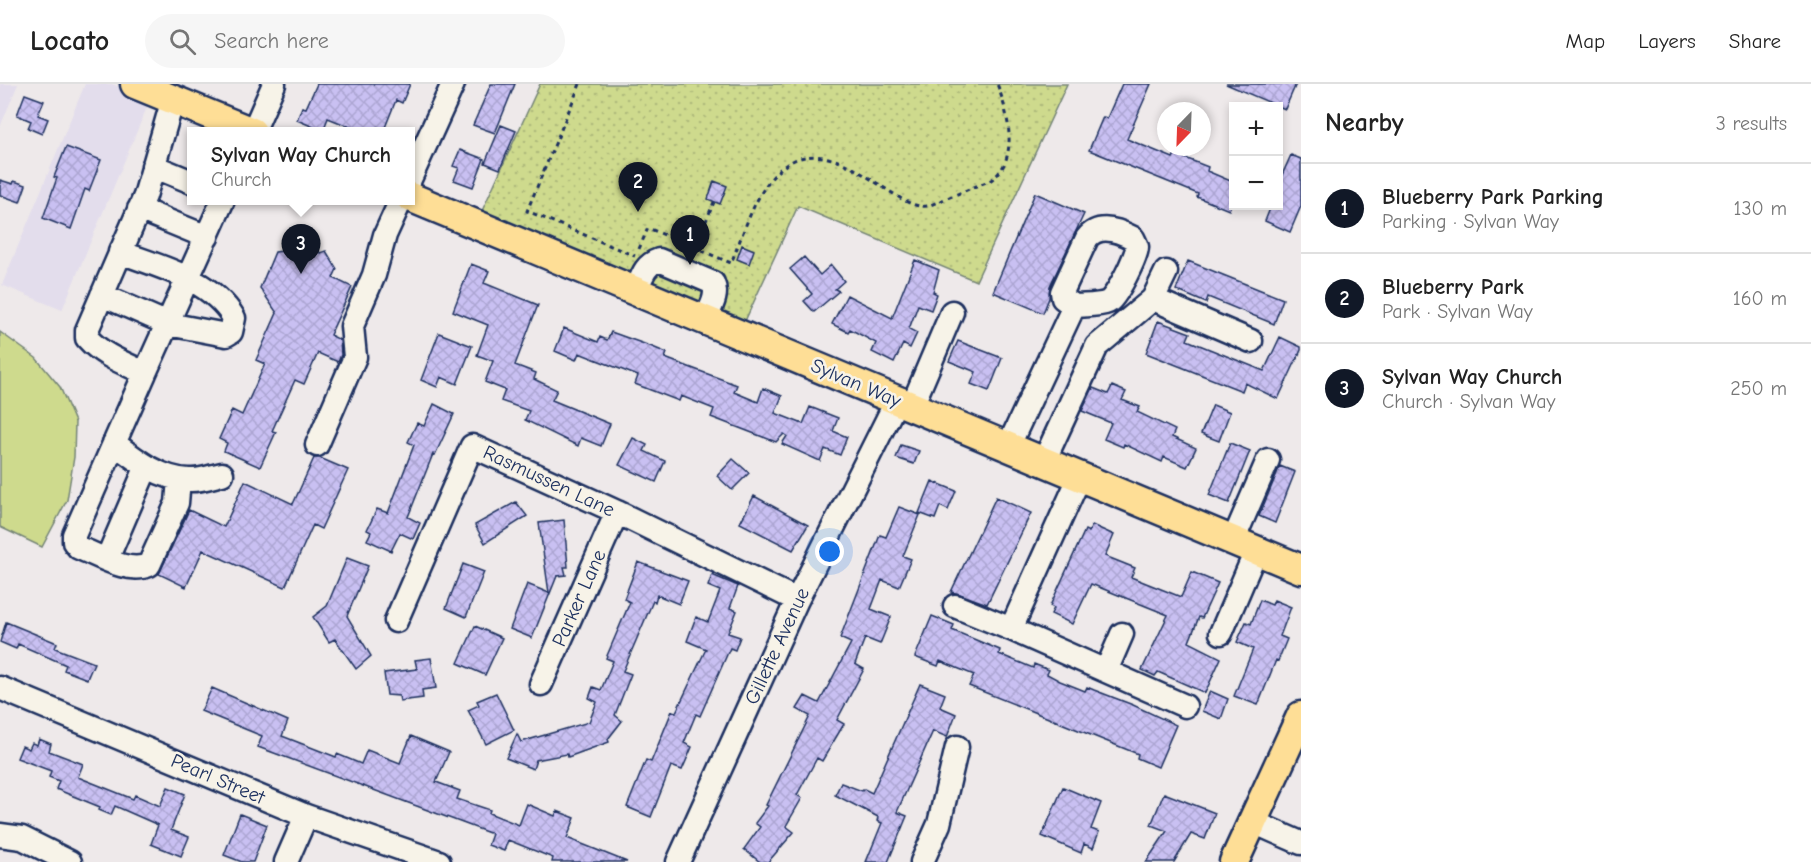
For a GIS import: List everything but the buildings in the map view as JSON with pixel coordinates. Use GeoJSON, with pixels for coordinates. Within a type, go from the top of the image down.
{"type":"FeatureCollection","features":[{"type":"Feature","properties":{"kind":"main road"},"geometry":{"type":"LineString","coordinates":[[135,84],[241,127]]}},
{"type":"Feature","properties":{"kind":"main road","name":"Sylvan Way"},"geometry":{"type":"LineString","coordinates":[[415,199],[1301,569]]}},
{"type":"Feature","properties":{"kind":"main road"},"geometry":{"type":"LineString","coordinates":[[1234,862],[1301,716]]}},
{"type":"Feature","properties":{"kind":"street"},"geometry":{"type":"LineString","coordinates":[[255,127],[274,84]]}},
{"type":"Feature","properties":{"kind":"street"},"geometry":{"type":"LineString","coordinates":[[415,170],[453,84]]}},
{"type":"Feature","properties":{"kind":"street"},"geometry":{"type":"LineString","coordinates":[[145,373],[108,356],[87,338],[87,330],[139,209],[173,99]]}},
{"type":"Feature","properties":{"kind":"street"},"geometry":{"type":"LineString","coordinates":[[153,166],[187,180]]}},
{"type":"Feature","properties":{"kind":"street"},"geometry":{"type":"LineString","coordinates":[[179,479],[177,503],[149,565],[140,569],[131,568],[79,548],[74,542],[74,535],[221,205]]}},
{"type":"Feature","properties":{"kind":"street"},"geometry":{"type":"LineString","coordinates":[[317,445],[355,357],[352,326],[374,275],[385,235],[399,205]]}},
{"type":"Feature","properties":{"kind":"street"},"geometry":{"type":"LineString","coordinates":[[139,209],[207,237]]}},
{"type":"Feature","properties":{"kind":"street"},"geometry":{"type":"LineString","coordinates":[[102,295],[168,324],[226,335],[231,332],[234,318],[227,306],[189,278],[120,252]]}},
{"type":"Feature","properties":{"kind":"street"},"geometry":{"type":"LineString","coordinates":[[636,291],[645,269],[651,263],[659,260],[713,283],[715,297],[705,320]]}},
{"type":"Feature","properties":{"kind":"street"},"geometry":{"type":"LineString","coordinates":[[1044,461],[1097,346],[1153,299],[1166,272]]}},
{"type":"Feature","properties":{"kind":"street"},"geometry":{"type":"LineString","coordinates":[[1153,299],[1251,341]]}},
{"type":"Feature","properties":{"kind":"street"},"geometry":{"type":"LineString","coordinates":[[1008,447],[1074,306]]}},
{"type":"Feature","properties":{"kind":"street","name":"Gillette Avenue"},"geometry":{"type":"LineString","coordinates":[[678,862],[797,600],[952,312]]}},
{"type":"Feature","properties":{"kind":"street"},"geometry":{"type":"LineString","coordinates":[[114,444],[146,468],[179,479],[192,480],[222,474]]}},
{"type":"Feature","properties":{"kind":"street","name":"Rasmussen Lane"},"geometry":{"type":"LineString","coordinates":[[396,621],[472,446],[617,512],[797,600]]}},
{"type":"Feature","properties":{"kind":"street"},"geometry":{"type":"LineString","coordinates":[[1221,633],[1268,460]]}},
{"type":"Feature","properties":{"kind":"street"},"geometry":{"type":"LineString","coordinates":[[107,559],[146,468]]}},
{"type":"Feature","properties":{"kind":"street"},"geometry":{"type":"LineString","coordinates":[[1011,629],[1080,476]]}},
{"type":"Feature","properties":{"kind":"street","name":"Parker Lane"},"geometry":{"type":"LineString","coordinates":[[541,684],[617,512]]}},
{"type":"Feature","properties":{"kind":"street"},"geometry":{"type":"LineString","coordinates":[[955,606],[1185,706]]}},
{"type":"Feature","properties":{"kind":"street"},"geometry":{"type":"LineString","coordinates":[[1106,671],[1122,634]]}},
{"type":"Feature","properties":{"kind":"street","name":"Pearl Street"},"geometry":{"type":"LineString","coordinates":[[0,688],[306,816],[439,862]]}},
{"type":"Feature","properties":{"kind":"street"},"geometry":{"type":"LineString","coordinates":[[922,862],[939,824],[957,747]]}},
{"type":"Feature","properties":{"kind":"street"},"geometry":{"type":"LineString","coordinates":[[286,862],[306,816]]}},
{"type":"Feature","properties":{"kind":"street"},"geometry":{"type":"LineString","coordinates":[[1253,822],[1301,843]]}},
{"type":"Feature","properties":{"kind":"street"},"geometry":{"type":"LineString","coordinates":[[0,835],[22,838],[70,862]]}},
{"type":"Feature","properties":{"kind":"path"},"geometry":{"type":"LineString","coordinates":[[580,84],[527,211],[636,257],[648,228],[731,263],[768,181],[783,166],[802,157],[822,157],[841,162],[900,198],[921,207],[991,180],[1005,164],[1009,147],[1005,112],[997,84]]}},
{"type":"Feature","properties":{"kind":"path"},"geometry":{"type":"LineString","coordinates":[[695,248],[714,202]]}},
{"type":"Feature","properties":{"kind":"shaded area"},"geometry":{"type":"Polygon","coordinates":[[[0,84],[18,84],[0,127],[0,84]]]}},
{"type":"Feature","properties":{"kind":"shaded area"},"geometry":{"type":"Polygon","coordinates":[[[85,84],[112,84],[150,100],[62,310],[2,285],[85,84]]]}},
{"type":"Feature","properties":{"kind":"green space"},"geometry":{"type":"Polygon","coordinates":[[[540,84],[1067,84],[976,281],[798,206],[739,334],[476,224],[540,84]]]}},
{"type":"Feature","properties":{"kind":"green space"},"geometry":{"type":"Polygon","coordinates":[[[0,332],[36,358],[60,387],[75,422],[74,457],[67,500],[42,547],[0,527],[0,332]]]}},
{"type":"Feature","properties":{"kind":"place","name":"Blueberry Park"},"geometry":{"type":"Point","coordinates":[638,212]}},
{"type":"Feature","properties":{"kind":"place","name":"Blueberry Park Parking"},"geometry":{"type":"Point","coordinates":[690,265]}},
{"type":"Feature","properties":{"kind":"place","name":"Sylvan Way Church"},"geometry":{"type":"Point","coordinates":[301,274]}}]}
